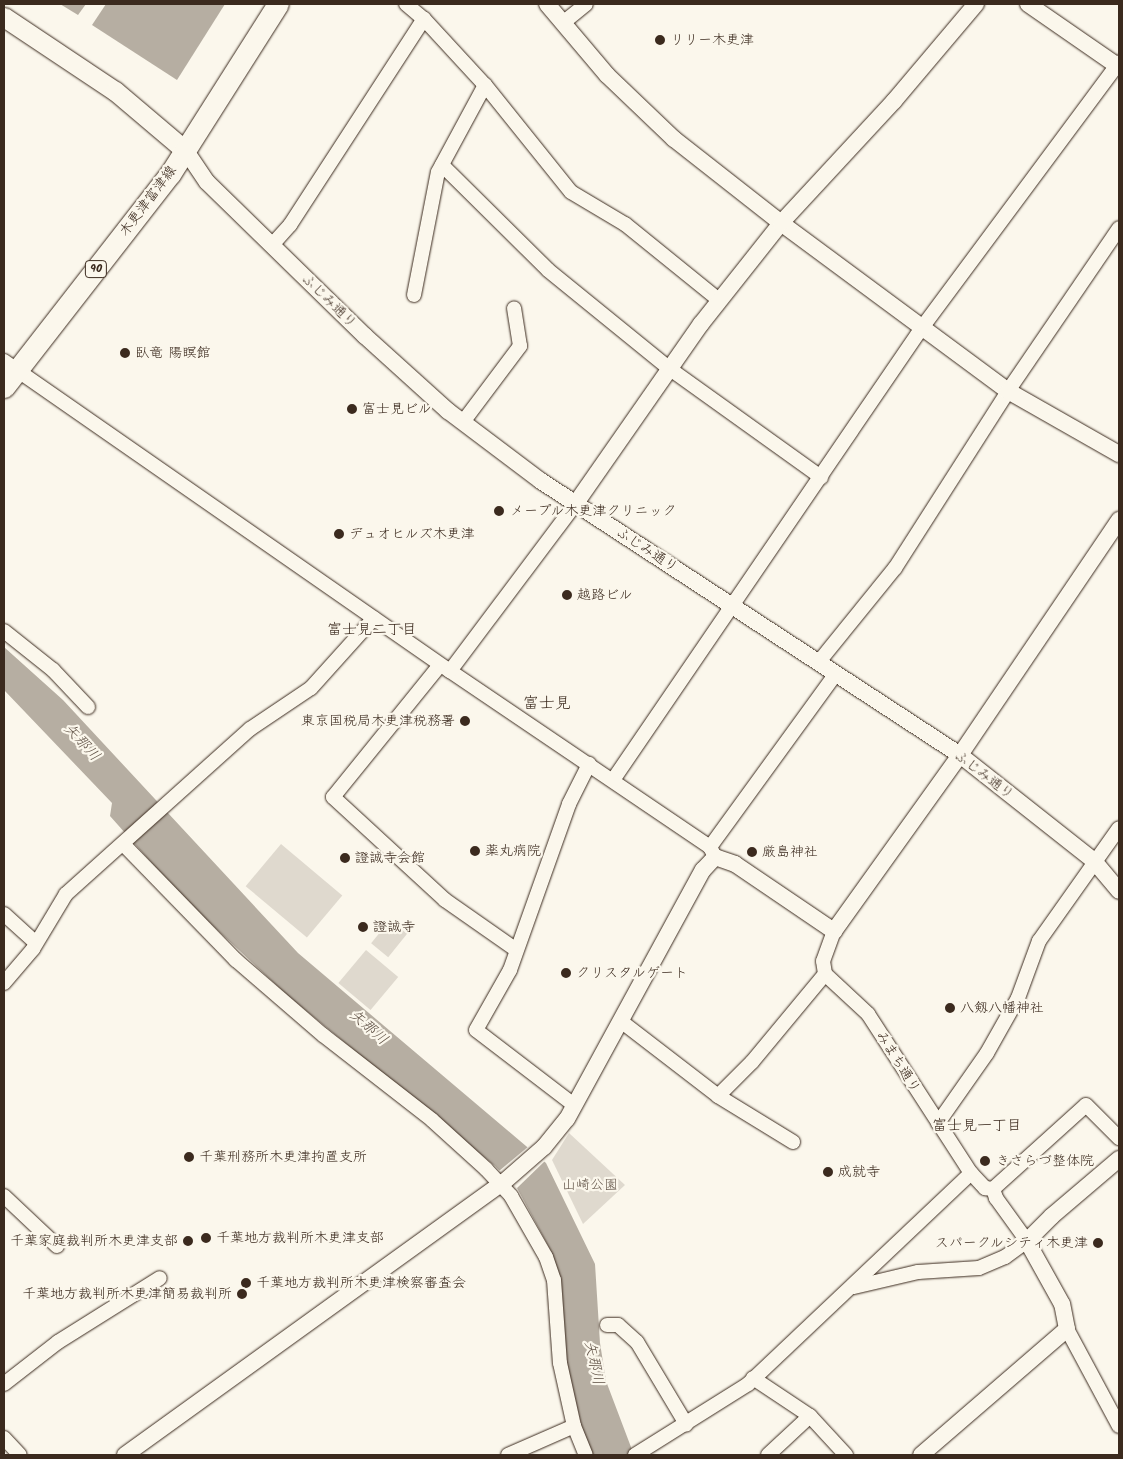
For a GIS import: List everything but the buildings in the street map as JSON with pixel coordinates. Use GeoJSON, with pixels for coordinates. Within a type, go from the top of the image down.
{"type":"FeatureCollection","features":[{"type":"Feature","properties":{"kind":"main road","name":"木更津富津線"},"geometry":{"type":"LineString","coordinates":[[4,387],[11,365],[186,151],[278,4]]}},
{"type":"Feature","properties":{"kind":"main road"},"geometry":{"type":"LineString","coordinates":[[4,16],[115,91],[186,151]]}},
{"type":"Feature","properties":{"kind":"street"},"geometry":{"type":"LineString","coordinates":[[406,4],[424,19],[485,85],[570,192],[625,224],[719,300]]}},
{"type":"Feature","properties":{"kind":"street"},"geometry":{"type":"LineString","coordinates":[[547,4],[607,75],[674,138],[781,223],[1008,391],[1119,454]]}},
{"type":"Feature","properties":{"kind":"street"},"geometry":{"type":"LineString","coordinates":[[564,22],[586,4]]}},
{"type":"Feature","properties":{"kind":"street"},"geometry":{"type":"LineString","coordinates":[[515,949],[445,900],[333,797],[445,668],[576,504],[719,300],[781,223],[894,101],[976,4]]}},
{"type":"Feature","properties":{"kind":"street"},"geometry":{"type":"LineString","coordinates":[[613,780],[922,329],[1118,65],[1028,4]]}},
{"type":"Feature","properties":{"kind":"street"},"geometry":{"type":"LineString","coordinates":[[272,245],[290,225],[424,19]]}},
{"type":"Feature","properties":{"kind":"street"},"geometry":{"type":"LineString","coordinates":[[414,295],[442,165],[485,85]]}},
{"type":"Feature","properties":{"kind":"street","name":"ふじみ通り"},"geometry":{"type":"LineString","coordinates":[[186,151],[207,182],[365,336],[463,422],[576,504],[960,756],[1094,861],[1119,891]]}},
{"type":"Feature","properties":{"kind":"street"},"geometry":{"type":"LineString","coordinates":[[442,165],[548,270],[670,369],[821,477]]}},
{"type":"Feature","properties":{"kind":"street"},"geometry":{"type":"LineString","coordinates":[[818,663],[895,568],[1008,391],[1119,228]]}},
{"type":"Feature","properties":{"kind":"street"},"geometry":{"type":"LineString","coordinates":[[463,422],[520,346],[514,308]]}},
{"type":"Feature","properties":{"kind":"street"},"geometry":{"type":"LineString","coordinates":[[11,365],[445,668],[613,780],[713,852],[735,864],[834,931]]}},
{"type":"Feature","properties":{"kind":"street"},"geometry":{"type":"LineString","coordinates":[[718,1096],[752,1062],[825,974],[823,961],[834,931],[960,756],[1119,520]]}},
{"type":"Feature","properties":{"kind":"street"},"geometry":{"type":"LineString","coordinates":[[4,983],[36,943],[66,894],[250,729],[311,688],[374,618]]}},
{"type":"Feature","properties":{"kind":"street"},"geometry":{"type":"LineString","coordinates":[[4,631],[53,670],[88,707]]}},
{"type":"Feature","properties":{"kind":"street"},"geometry":{"type":"LineString","coordinates":[[125,1455],[503,1182],[544,1147],[574,1105],[622,1022],[713,852],[835,675]]}},
{"type":"Feature","properties":{"kind":"street"},"geometry":{"type":"LineString","coordinates":[[574,1105],[476,1030],[510,970],[515,949],[569,804],[589,764]]}},
{"type":"Feature","properties":{"kind":"street"},"geometry":{"type":"LineString","coordinates":[[938,1123],[987,1053],[1018,998],[1039,942],[1094,861],[1119,828]]}},
{"type":"Feature","properties":{"kind":"street"},"geometry":{"type":"LineString","coordinates":[[125,842],[216,941],[263,985],[432,1120],[503,1182],[546,1257],[554,1280],[560,1363],[574,1426],[586,1455]]}},
{"type":"Feature","properties":{"kind":"street"},"geometry":{"type":"LineString","coordinates":[[4,914],[36,943]]}},
{"type":"Feature","properties":{"kind":"street","name":"みまち通り"},"geometry":{"type":"LineString","coordinates":[[825,974],[868,1014],[971,1173],[984,1188],[993,1189]]}},
{"type":"Feature","properties":{"kind":"street"},"geometry":{"type":"LineString","coordinates":[[622,1022],[718,1096],[792,1142]]}},
{"type":"Feature","properties":{"kind":"street"},"geometry":{"type":"LineString","coordinates":[[1119,1138],[1086,1105],[993,1189],[996,1198],[1027,1241],[1062,1304],[1067,1329],[1119,1426]]}},
{"type":"Feature","properties":{"kind":"street"},"geometry":{"type":"LineString","coordinates":[[853,1287],[918,1272],[979,1268],[1005,1257],[1027,1241],[1052,1216],[1119,1159]]}},
{"type":"Feature","properties":{"kind":"street"},"geometry":{"type":"LineString","coordinates":[[635,1455],[686,1424],[753,1378],[853,1287],[971,1173]]}},
{"type":"Feature","properties":{"kind":"street"},"geometry":{"type":"LineString","coordinates":[[4,1196],[57,1246]]}},
{"type":"Feature","properties":{"kind":"street"},"geometry":{"type":"LineString","coordinates":[[4,1384],[58,1342],[160,1278]]}},
{"type":"Feature","properties":{"kind":"street"},"geometry":{"type":"LineString","coordinates":[[607,1325],[618,1325],[638,1342],[686,1424]]}},
{"type":"Feature","properties":{"kind":"street"},"geometry":{"type":"LineString","coordinates":[[921,1455],[1067,1329]]}},
{"type":"Feature","properties":{"kind":"street"},"geometry":{"type":"LineString","coordinates":[[753,1378],[810,1416],[846,1455]]}},
{"type":"Feature","properties":{"kind":"street"},"geometry":{"type":"LineString","coordinates":[[768,1455],[810,1416]]}},
{"type":"Feature","properties":{"kind":"street"},"geometry":{"type":"LineString","coordinates":[[508,1455],[574,1426]]}},
{"type":"Feature","properties":{"kind":"street"},"geometry":{"type":"LineString","coordinates":[[4,1438],[20,1455]]}},
{"type":"Feature","properties":{"kind":"green space"},"geometry":{"type":"Polygon","coordinates":[[[281,844],[342,895],[307,938],[246,886],[281,844]]]}},
{"type":"Feature","properties":{"kind":"green space"},"geometry":{"type":"Polygon","coordinates":[[[390,920],[407,934],[388,957],[371,943],[390,920]]]}},
{"type":"Feature","properties":{"kind":"green space"},"geometry":{"type":"Polygon","coordinates":[[[366,950],[398,977],[371,1010],[338,983],[366,950]]]}},
{"type":"Feature","properties":{"kind":"green space","name":"山崎公園"},"geometry":{"type":"Polygon","coordinates":[[[569,1133],[625,1185],[583,1224],[552,1160],[569,1133]]]}},
{"type":"Feature","properties":{"kind":"water"},"geometry":{"type":"Polygon","coordinates":[[[60,4],[86,4],[78,15],[60,4]]]}},
{"type":"Feature","properties":{"kind":"water"},"geometry":{"type":"Polygon","coordinates":[[[106,4],[225,4],[177,80],[92,25],[106,4]]]}},
{"type":"Feature","properties":{"kind":"water","name":"矢那川"},"geometry":{"type":"Polygon","coordinates":[[[4,647],[63,700],[298,953],[546,1163],[595,1264],[600,1343],[606,1381],[634,1455],[592,1455],[582,1428],[566,1361],[560,1280],[552,1253],[517,1188],[495,1166],[287,995],[182,897],[110,816],[112,803],[4,690],[4,647]]]}},
{"type":"Feature","properties":{"kind":"pier"},"geometry":{"type":"Polygon","coordinates":[[[529,1146],[546,1160],[516,1189],[499,1171],[529,1146]]]}},
{"type":"Feature","properties":{"kind":"place","name":"リリー木更津"},"geometry":{"type":"Point","coordinates":[660,40]}},
{"type":"Feature","properties":{"kind":"place","name":"臥竜 陽瞑館"},"geometry":{"type":"Point","coordinates":[125,353]}},
{"type":"Feature","properties":{"kind":"place","name":"富士見ビル"},"geometry":{"type":"Point","coordinates":[352,409]}},
{"type":"Feature","properties":{"kind":"place","name":"メープル木更津クリニック"},"geometry":{"type":"Point","coordinates":[499,511]}},
{"type":"Feature","properties":{"kind":"place","name":"デュオヒルズ木更津"},"geometry":{"type":"Point","coordinates":[339,534]}},
{"type":"Feature","properties":{"kind":"place","name":"越路ビル"},"geometry":{"type":"Point","coordinates":[567,595]}},
{"type":"Feature","properties":{"kind":"place","name":"東京国税局木更津税務署"},"geometry":{"type":"Point","coordinates":[465,721]}},
{"type":"Feature","properties":{"kind":"place","name":"薬丸病院"},"geometry":{"type":"Point","coordinates":[475,851]}},
{"type":"Feature","properties":{"kind":"place","name":"厳島神社"},"geometry":{"type":"Point","coordinates":[752,852]}},
{"type":"Feature","properties":{"kind":"place","name":"證誠寺会館"},"geometry":{"type":"Point","coordinates":[345,858]}},
{"type":"Feature","properties":{"kind":"place","name":"證誠寺"},"geometry":{"type":"Point","coordinates":[363,927]}},
{"type":"Feature","properties":{"kind":"place","name":"クリスタルゲート"},"geometry":{"type":"Point","coordinates":[566,973]}},
{"type":"Feature","properties":{"kind":"place","name":"八剱八幡神社"},"geometry":{"type":"Point","coordinates":[950,1008]}},
{"type":"Feature","properties":{"kind":"place","name":"千葉刑務所木更津拘置支所"},"geometry":{"type":"Point","coordinates":[189,1157]}},
{"type":"Feature","properties":{"kind":"place","name":"きさらづ整体院"},"geometry":{"type":"Point","coordinates":[985,1161]}},
{"type":"Feature","properties":{"kind":"place","name":"成就寺"},"geometry":{"type":"Point","coordinates":[828,1172]}},
{"type":"Feature","properties":{"kind":"place","name":"千葉地方裁判所木更津支部"},"geometry":{"type":"Point","coordinates":[206,1238]}},
{"type":"Feature","properties":{"kind":"place","name":"千葉家庭裁判所木更津支部"},"geometry":{"type":"Point","coordinates":[188,1241]}},
{"type":"Feature","properties":{"kind":"place","name":"スパークルシティ木更津"},"geometry":{"type":"Point","coordinates":[1098,1243]}},
{"type":"Feature","properties":{"kind":"place","name":"千葉地方裁判所木更津検察審査会"},"geometry":{"type":"Point","coordinates":[246,1283]}},
{"type":"Feature","properties":{"kind":"place","name":"千葉地方裁判所木更津簡易裁判所"},"geometry":{"type":"Point","coordinates":[242,1294]}},
{"type":"Feature","properties":{"kind":"district","name":"富士見二丁目"},"geometry":{"type":"Point","coordinates":[372,631]}},
{"type":"Feature","properties":{"kind":"district","name":"富士見"},"geometry":{"type":"Point","coordinates":[547,704]}},
{"type":"Feature","properties":{"kind":"district","name":"富士見一丁目"},"geometry":{"type":"Point","coordinates":[977,1127]}}]}
